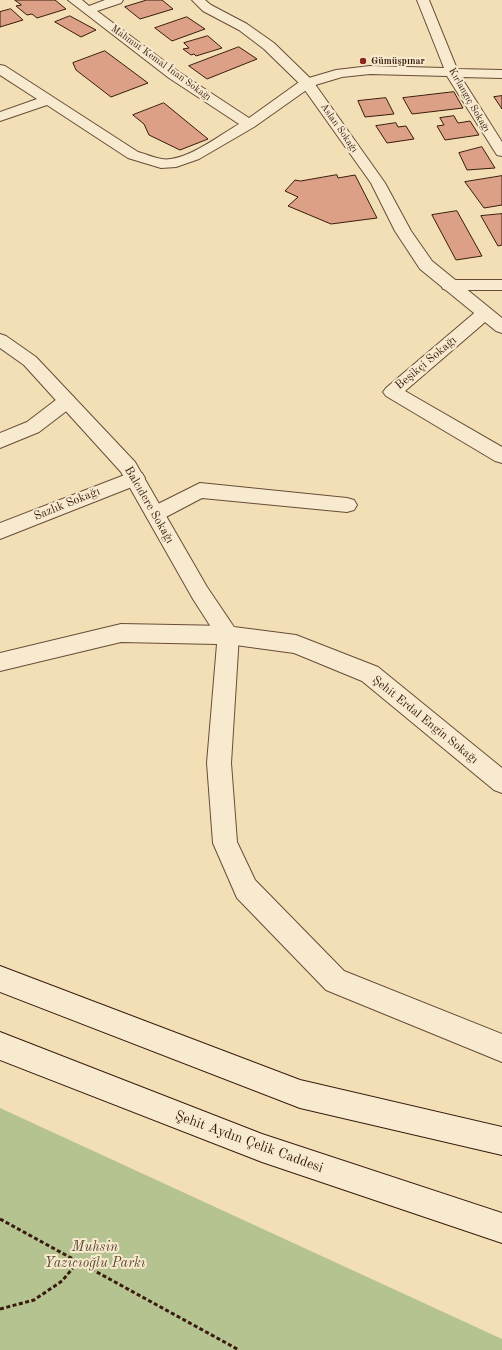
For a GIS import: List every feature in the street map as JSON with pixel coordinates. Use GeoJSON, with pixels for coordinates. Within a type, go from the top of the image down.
{"type":"FeatureCollection","features":[{"type":"Feature","properties":{"kind":"street","name":"Mahmut Kemal İnan Sokağı"},"geometry":{"type":"LineString","coordinates":[[74,0],[174,75],[249,124]]}},
{"type":"Feature","properties":{"kind":"street"},"geometry":{"type":"LineString","coordinates":[[89,10],[117,0]]}},
{"type":"Feature","properties":{"kind":"street","name":"Aslan Sokağı"},"geometry":{"type":"LineString","coordinates":[[198,0],[207,8],[244,28],[269,46],[307,83],[378,183],[403,231],[426,265],[502,327]]}},
{"type":"Feature","properties":{"kind":"street","name":"Kırlangıç Sokağı"},"geometry":{"type":"LineString","coordinates":[[423,0],[452,73],[502,152]]}},
{"type":"Feature","properties":{"kind":"street"},"geometry":{"type":"LineString","coordinates":[[0,68],[133,155],[161,164],[176,163],[194,156],[249,124],[307,83],[341,73],[370,70],[502,74]]}},
{"type":"Feature","properties":{"kind":"street"},"geometry":{"type":"LineString","coordinates":[[0,117],[48,100]]}},
{"type":"Feature","properties":{"kind":"street"},"geometry":{"type":"LineString","coordinates":[[449,285],[502,285]]}},
{"type":"Feature","properties":{"kind":"street","name":"Beşikçi Sokağı"},"geometry":{"type":"LineString","coordinates":[[485,313],[392,392],[502,456]]}},
{"type":"Feature","properties":{"kind":"street","name":"Balcıdere Sokağı"},"geometry":{"type":"LineString","coordinates":[[0,340],[30,361],[128,467],[200,594],[228,635]]}},
{"type":"Feature","properties":{"kind":"street"},"geometry":{"type":"LineString","coordinates":[[0,441],[33,427],[67,401]]}},
{"type":"Feature","properties":{"kind":"street","name":"Sazlık Sokağı"},"geometry":{"type":"LineString","coordinates":[[0,531],[135,478]]}},
{"type":"Feature","properties":{"kind":"street"},"geometry":{"type":"LineString","coordinates":[[155,514],[200,490],[347,504]]}},
{"type":"Feature","properties":{"kind":"street","name":"Şehit Erdal Engin Sokağı"},"geometry":{"type":"LineString","coordinates":[[0,662],[121,633],[228,635],[296,644],[370,674],[502,782]]}},
{"type":"Feature","properties":{"kind":"street"},"geometry":{"type":"LineString","coordinates":[[228,635],[220,763],[225,843],[246,888],[335,981],[502,1048]]}},
{"type":"Feature","properties":{"kind":"street"},"geometry":{"type":"LineString","coordinates":[[0,979],[300,1094],[502,1141]]}},
{"type":"Feature","properties":{"kind":"street","name":"Şehit Aydın Çelik Caddesi"},"geometry":{"type":"LineString","coordinates":[[0,1046],[262,1148],[502,1228]]}},
{"type":"Feature","properties":{"kind":"path"},"geometry":{"type":"LineString","coordinates":[[0,1219],[239,1350]]}},
{"type":"Feature","properties":{"kind":"path"},"geometry":{"type":"LineString","coordinates":[[0,1309],[34,1300],[62,1281],[78,1262]]}},
{"type":"Feature","properties":{"kind":"green space","name":"Muhsin Yazıcıoğlu Parkı"},"geometry":{"type":"Polygon","coordinates":[[[0,1108],[502,1339],[502,1350],[0,1350],[0,1108]]]}},
{"type":"Feature","properties":{"kind":"building"},"geometry":{"type":"Polygon","coordinates":[[[15,0],[55,0],[66,9],[37,18],[32,14],[27,15],[16,6],[21,5],[15,0]]]}},
{"type":"Feature","properties":{"kind":"building"},"geometry":{"type":"Polygon","coordinates":[[[147,0],[162,0],[173,9],[140,19],[125,7],[147,0]]]}},
{"type":"Feature","properties":{"kind":"building"},"geometry":{"type":"Polygon","coordinates":[[[11,9],[23,20],[0,27],[0,12],[11,9]]]}},
{"type":"Feature","properties":{"kind":"building"},"geometry":{"type":"Polygon","coordinates":[[[70,16],[96,30],[81,37],[55,22],[70,16]]]}},
{"type":"Feature","properties":{"kind":"building"},"geometry":{"type":"Polygon","coordinates":[[[187,17],[205,29],[172,41],[155,28],[187,17]]]}},
{"type":"Feature","properties":{"kind":"building"},"geometry":{"type":"Polygon","coordinates":[[[208,36],[222,48],[196,56],[194,54],[191,55],[183,49],[189,48],[184,43],[208,36]]]}},
{"type":"Feature","properties":{"kind":"building"},"geometry":{"type":"Polygon","coordinates":[[[239,47],[257,59],[207,79],[189,66],[239,47]]]}},
{"type":"Feature","properties":{"kind":"building"},"geometry":{"type":"Polygon","coordinates":[[[105,51],[148,83],[111,97],[76,70],[73,63],[105,51]]]}},
{"type":"Feature","properties":{"kind":"building"},"geometry":{"type":"Polygon","coordinates":[[[454,92],[463,108],[412,114],[403,98],[454,92]]]}},
{"type":"Feature","properties":{"kind":"building"},"geometry":{"type":"Polygon","coordinates":[[[502,96],[502,109],[494,97],[502,96]]]}},
{"type":"Feature","properties":{"kind":"building"},"geometry":{"type":"Polygon","coordinates":[[[386,98],[394,114],[365,117],[358,101],[386,98]]]}},
{"type":"Feature","properties":{"kind":"building"},"geometry":{"type":"Polygon","coordinates":[[[164,103],[208,139],[180,150],[149,135],[144,124],[133,115],[164,103]]]}},
{"type":"Feature","properties":{"kind":"building"},"geometry":{"type":"Polygon","coordinates":[[[454,116],[458,123],[470,121],[479,135],[445,140],[437,126],[444,125],[440,118],[454,116]]]}},
{"type":"Feature","properties":{"kind":"building"},"geometry":{"type":"Polygon","coordinates":[[[396,123],[398,127],[406,126],[414,139],[387,143],[376,126],[396,123]]]}},
{"type":"Feature","properties":{"kind":"building"},"geometry":{"type":"Polygon","coordinates":[[[482,147],[495,168],[467,170],[459,153],[482,147]]]}},
{"type":"Feature","properties":{"kind":"building"},"geometry":{"type":"Polygon","coordinates":[[[337,175],[338,178],[355,175],[377,218],[331,224],[288,206],[298,197],[285,191],[295,180],[300,181],[337,175]]]}},
{"type":"Feature","properties":{"kind":"building"},"geometry":{"type":"Polygon","coordinates":[[[502,176],[502,205],[484,208],[465,182],[502,176]]]}},
{"type":"Feature","properties":{"kind":"building"},"geometry":{"type":"Polygon","coordinates":[[[457,211],[482,256],[456,260],[432,215],[457,211]]]}},
{"type":"Feature","properties":{"kind":"building"},"geometry":{"type":"Polygon","coordinates":[[[502,214],[502,245],[498,246],[481,216],[502,214]]]}},
{"type":"Feature","properties":{"kind":"place","name":"Gümüşpınar"},"geometry":{"type":"Point","coordinates":[363,61]}}]}
